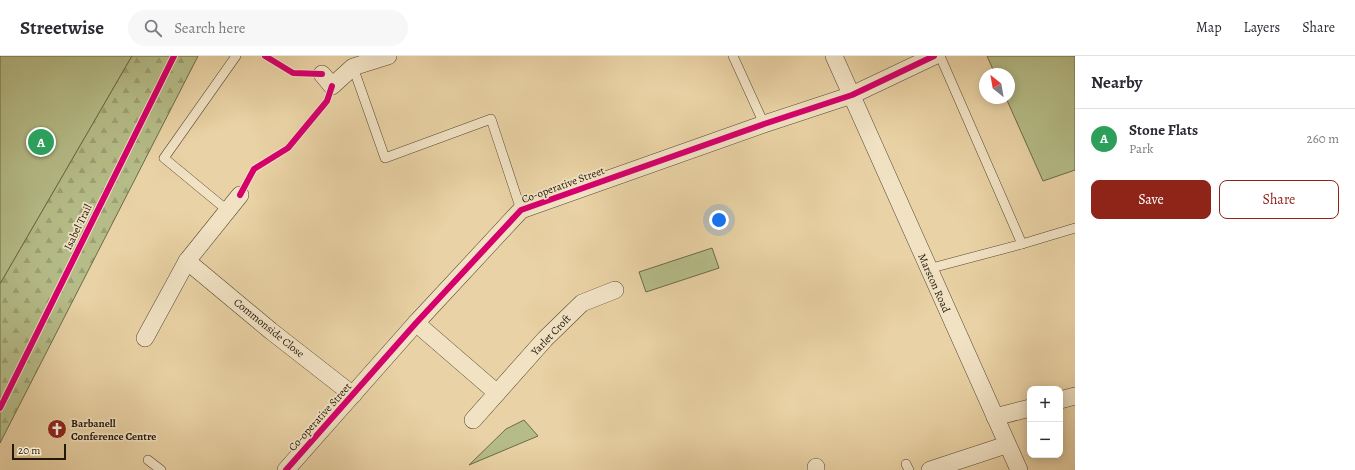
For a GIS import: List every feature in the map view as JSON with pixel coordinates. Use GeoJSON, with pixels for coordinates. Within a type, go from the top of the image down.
{"type":"FeatureCollection","features":[{"type":"Feature","properties":{"kind":"street"},"geometry":{"type":"LineString","coordinates":[[322,74],[332,86],[354,67],[388,56]]}},
{"type":"Feature","properties":{"kind":"street","name":"Marston Road"},"geometry":{"type":"LineString","coordinates":[[834,56],[928,269],[996,417],[1006,445],[1019,470]]}},
{"type":"Feature","properties":{"kind":"street"},"geometry":{"type":"LineString","coordinates":[[852,95],[924,58]]}},
{"type":"Feature","properties":{"kind":"street","name":"Co-operative Street"},"geometry":{"type":"LineString","coordinates":[[286,470],[416,323],[521,210],[764,124],[852,95]]}},
{"type":"Feature","properties":{"kind":"street"},"geometry":{"type":"LineString","coordinates":[[145,338],[187,261],[240,195]]}},
{"type":"Feature","properties":{"kind":"street","name":"Commonside Close"},"geometry":{"type":"LineString","coordinates":[[187,261],[271,331],[353,394]]}},
{"type":"Feature","properties":{"kind":"street","name":"Yarlet Croft"},"geometry":{"type":"LineString","coordinates":[[473,420],[545,339],[582,303],[615,290]]}},
{"type":"Feature","properties":{"kind":"street"},"geometry":{"type":"LineString","coordinates":[[416,323],[497,393]]}},
{"type":"Feature","properties":{"kind":"street"},"geometry":{"type":"LineString","coordinates":[[1063,399],[1075,396]]}},
{"type":"Feature","properties":{"kind":"street"},"geometry":{"type":"LineString","coordinates":[[996,417],[1027,409]]}},
{"type":"Feature","properties":{"kind":"street"},"geometry":{"type":"LineString","coordinates":[[935,469],[1006,445]]}},
{"type":"Feature","properties":{"kind":"lane"},"geometry":{"type":"LineString","coordinates":[[227,210],[164,158],[236,56]]}},
{"type":"Feature","properties":{"kind":"lane"},"geometry":{"type":"LineString","coordinates":[[733,56],[764,124]]}},
{"type":"Feature","properties":{"kind":"lane"},"geometry":{"type":"LineString","coordinates":[[940,56],[1022,244]]}},
{"type":"Feature","properties":{"kind":"lane"},"geometry":{"type":"LineString","coordinates":[[354,67],[385,158],[491,119],[521,210]]}},
{"type":"Feature","properties":{"kind":"lane"},"geometry":{"type":"LineString","coordinates":[[928,269],[1075,228]]}},
{"type":"Feature","properties":{"kind":"lane"},"geometry":{"type":"LineString","coordinates":[[148,460],[161,470]]}},
{"type":"Feature","properties":{"kind":"green space"},"geometry":{"type":"Polygon","coordinates":[[[0,56],[132,56],[0,284],[0,56]]]}},
{"type":"Feature","properties":{"kind":"green space"},"geometry":{"type":"Polygon","coordinates":[[[132,56],[198,56],[0,443],[0,284],[132,56]]]}},
{"type":"Feature","properties":{"kind":"green space"},"geometry":{"type":"Polygon","coordinates":[[[987,56],[1075,56],[1075,170],[1043,181],[1009,104],[1015,104],[1015,68],[992,68],[987,56]]]}},
{"type":"Feature","properties":{"kind":"green space"},"geometry":{"type":"Polygon","coordinates":[[[712,248],[719,268],[646,292],[639,272],[712,248]]]}},
{"type":"Feature","properties":{"kind":"green space"},"geometry":{"type":"Polygon","coordinates":[[[524,420],[538,436],[469,465],[506,429],[524,420]]]}},
{"type":"Feature","properties":{"kind":"cycle path","name":"Isabel Trail"},"geometry":{"type":"LineString","coordinates":[[0,408],[174,56]]}},
{"type":"Feature","properties":{"kind":"cycle path"},"geometry":{"type":"LineString","coordinates":[[265,56],[293,73],[322,74]]}},
{"type":"Feature","properties":{"kind":"cycle path"},"geometry":{"type":"LineString","coordinates":[[286,470],[416,323],[521,210],[764,124],[852,95],[934,56]]}},
{"type":"Feature","properties":{"kind":"cycle path"},"geometry":{"type":"LineString","coordinates":[[240,195],[254,169],[288,148],[327,101],[332,86]]}},
{"type":"Feature","properties":{"kind":"place","name":"Stone Flats"},"geometry":{"type":"Point","coordinates":[41,142]}},
{"type":"Feature","properties":{"kind":"place","name":"Barbanell Conference Centre"},"geometry":{"type":"Point","coordinates":[57,429]}}]}
